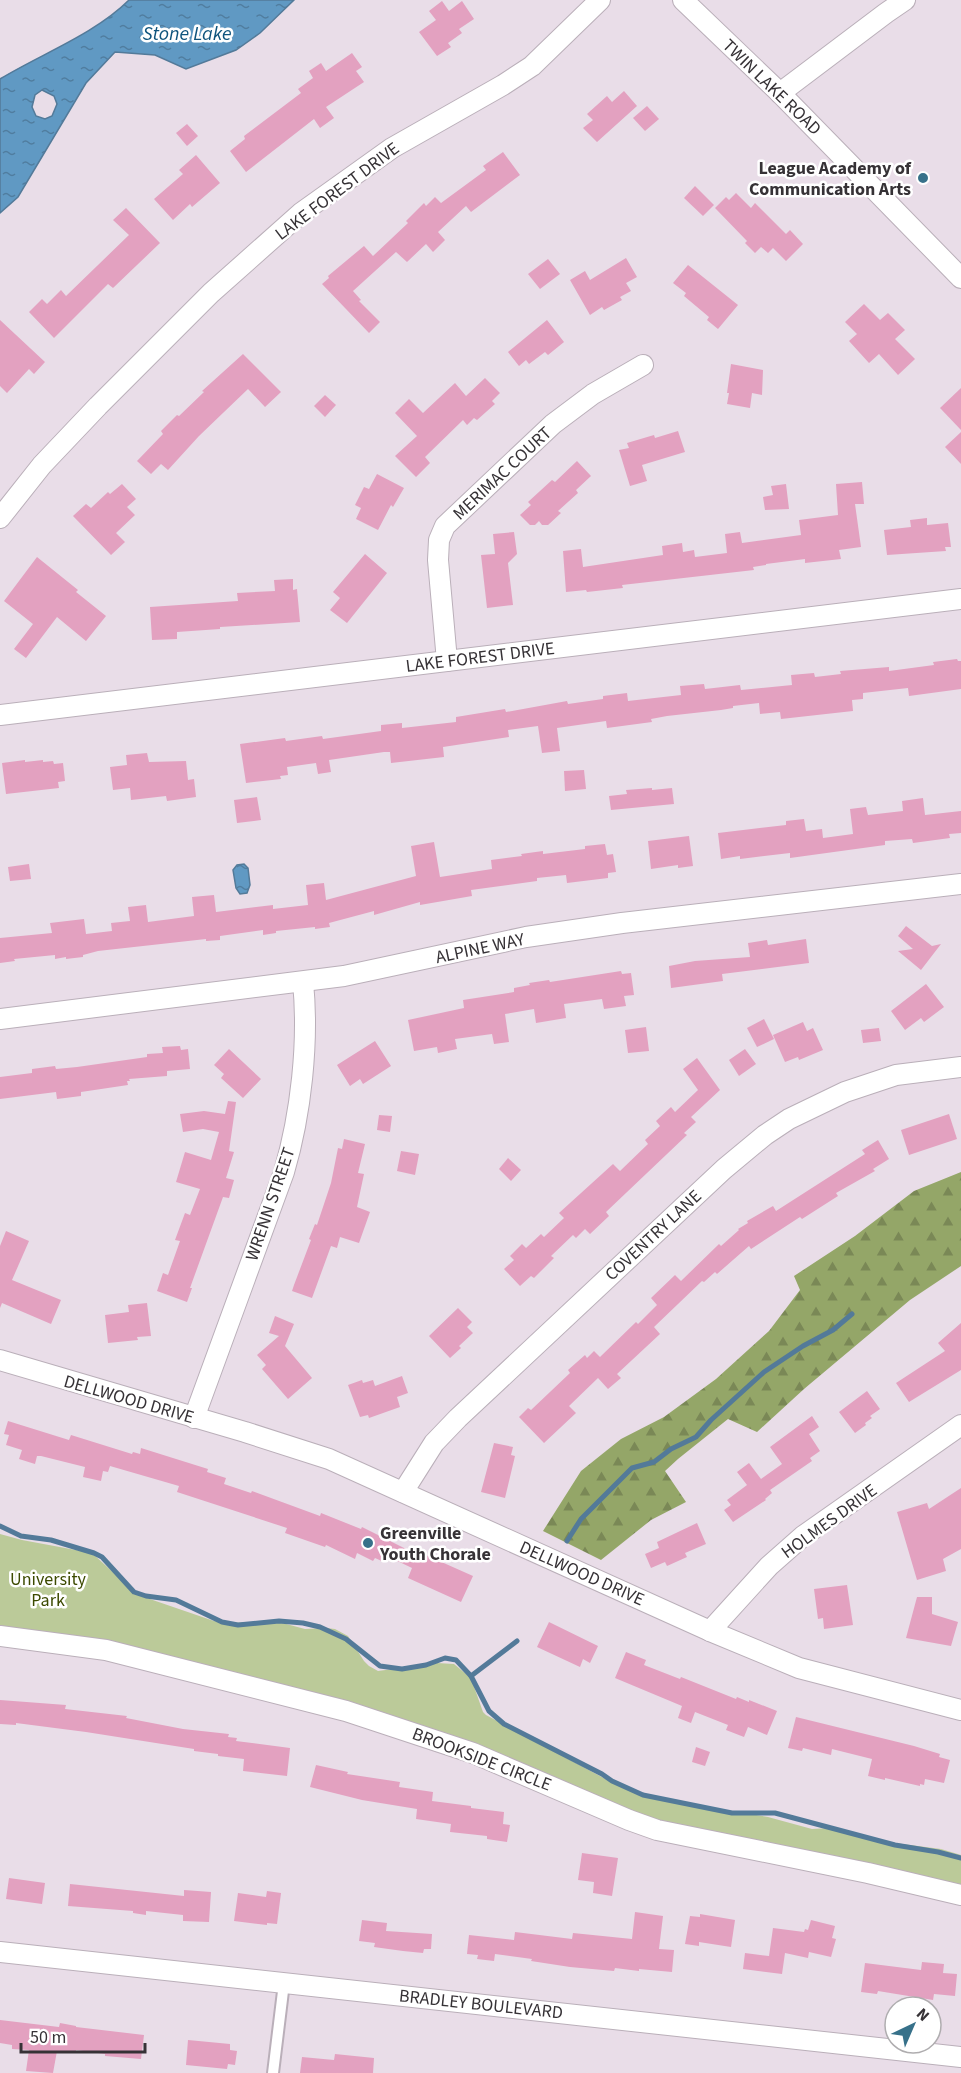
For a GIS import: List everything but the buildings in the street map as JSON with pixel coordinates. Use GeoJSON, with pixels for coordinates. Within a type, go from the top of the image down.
{"type":"FeatureCollection","features":[{"type":"Feature","properties":{"kind":"street","name":"LAKE FOREST DRIVE"},"geometry":{"type":"LineString","coordinates":[[0,518],[42,465],[98,406],[203,301],[301,213],[392,148],[532,66],[600,0]]}},
{"type":"Feature","properties":{"kind":"street","name":"TWIN LAKE ROAD"},"geometry":{"type":"LineString","coordinates":[[683,0],[780,93],[961,278]]}},
{"type":"Feature","properties":{"kind":"street"},"geometry":{"type":"LineString","coordinates":[[780,93],[905,0]]}},
{"type":"Feature","properties":{"kind":"street","name":"MERIMAC COURT"},"geometry":{"type":"LineString","coordinates":[[447,661],[438,560],[439,540],[445,526],[554,424],[594,394],[643,365]]}},
{"type":"Feature","properties":{"kind":"street","name":"LAKE FOREST DRIVE"},"geometry":{"type":"LineString","coordinates":[[0,716],[961,599]]}},
{"type":"Feature","properties":{"kind":"street","name":"ALPINE WAY"},"geometry":{"type":"LineString","coordinates":[[0,1019],[303,981],[385,968],[526,938],[622,923],[961,884]]}},
{"type":"Feature","properties":{"kind":"street","name":"WRENN STREET"},"geometry":{"type":"LineString","coordinates":[[194,1418],[284,1172],[291,1147],[302,1066],[306,1008],[303,981]]}},
{"type":"Feature","properties":{"kind":"street","name":"COVENTRY LANE"},"geometry":{"type":"LineString","coordinates":[[403,1492],[434,1443],[458,1418],[724,1169],[765,1134],[810,1108],[873,1081],[904,1073],[961,1068]]}},
{"type":"Feature","properties":{"kind":"street","name":"DELLWOOD DRIVE"},"geometry":{"type":"LineString","coordinates":[[0,1360],[329,1459],[710,1631],[799,1668],[961,1710]]}},
{"type":"Feature","properties":{"kind":"street","name":"HOLMES DRIVE"},"geometry":{"type":"LineString","coordinates":[[710,1631],[768,1566],[803,1536],[961,1425]]}},
{"type":"Feature","properties":{"kind":"street","name":"BROOKSIDE CIRCLE"},"geometry":{"type":"LineString","coordinates":[[0,1636],[106,1650],[346,1711],[473,1753],[657,1830],[961,1895]]}},
{"type":"Feature","properties":{"kind":"street","name":"BRADLEY BOULEVARD"},"geometry":{"type":"LineString","coordinates":[[0,1952],[961,2057]]}},
{"type":"Feature","properties":{"kind":"lane"},"geometry":{"type":"LineString","coordinates":[[273,2073],[284,1983]]}},
{"type":"Feature","properties":{"kind":"green space"},"geometry":{"type":"Polygon","coordinates":[[[961,1172],[961,1266],[910,1300],[804,1389],[757,1432],[728,1419],[678,1459],[665,1471],[686,1502],[651,1520],[601,1560],[543,1531],[581,1471],[621,1439],[664,1417],[716,1379],[769,1331],[800,1290],[794,1276],[855,1236],[914,1191],[961,1172]]]}},
{"type":"Feature","properties":{"kind":"green space","name":"University Park"},"geometry":{"type":"Polygon","coordinates":[[[0,1534],[92,1553],[129,1587],[144,1597],[214,1621],[229,1623],[275,1621],[305,1629],[335,1629],[348,1636],[364,1661],[378,1671],[437,1663],[454,1664],[471,1678],[486,1715],[613,1783],[632,1791],[687,1804],[768,1817],[812,1829],[829,1828],[887,1842],[941,1849],[961,1855],[961,1888],[674,1827],[626,1812],[501,1756],[0,1627],[0,1534]]]}},
{"type":"Feature","properties":{"kind":"water","name":"Stone Lake"},"geometry":{"type":"Polygon","coordinates":[[[129,0],[294,0],[260,33],[236,50],[186,69],[155,55],[115,52],[86,83],[18,197],[0,213],[0,79],[84,33],[129,0]],[[42,90],[35,95],[32,107],[36,116],[45,119],[52,116],[57,104],[54,96],[42,90]]]}},
{"type":"Feature","properties":{"kind":"water"},"geometry":{"type":"Polygon","coordinates":[[[244,864],[248,868],[250,885],[247,893],[240,894],[236,888],[233,870],[237,865],[244,864]]]}},
{"type":"Feature","properties":{"kind":"waterway"},"geometry":{"type":"LineString","coordinates":[[567,1541],[581,1519],[632,1468],[654,1462],[671,1449],[696,1437],[711,1420],[764,1372],[803,1346],[833,1330],[852,1314]]}},
{"type":"Feature","properties":{"kind":"waterway"},"geometry":{"type":"LineString","coordinates":[[0,1526],[21,1536],[51,1540],[94,1553],[102,1557],[134,1592],[176,1600],[222,1622],[238,1625],[279,1621],[320,1627],[346,1639],[380,1666],[402,1669],[426,1665],[445,1658],[456,1660],[471,1676],[489,1711],[504,1724],[643,1795],[732,1813],[775,1813],[895,1845],[961,1858]]}},
{"type":"Feature","properties":{"kind":"waterway"},"geometry":{"type":"LineString","coordinates":[[471,1676],[517,1641]]}},
{"type":"Feature","properties":{"kind":"place","name":"League Academy of Communication Arts"},"geometry":{"type":"Point","coordinates":[923,178]}},
{"type":"Feature","properties":{"kind":"place","name":"Greenville Youth Chorale"},"geometry":{"type":"Point","coordinates":[368,1543]}}]}
